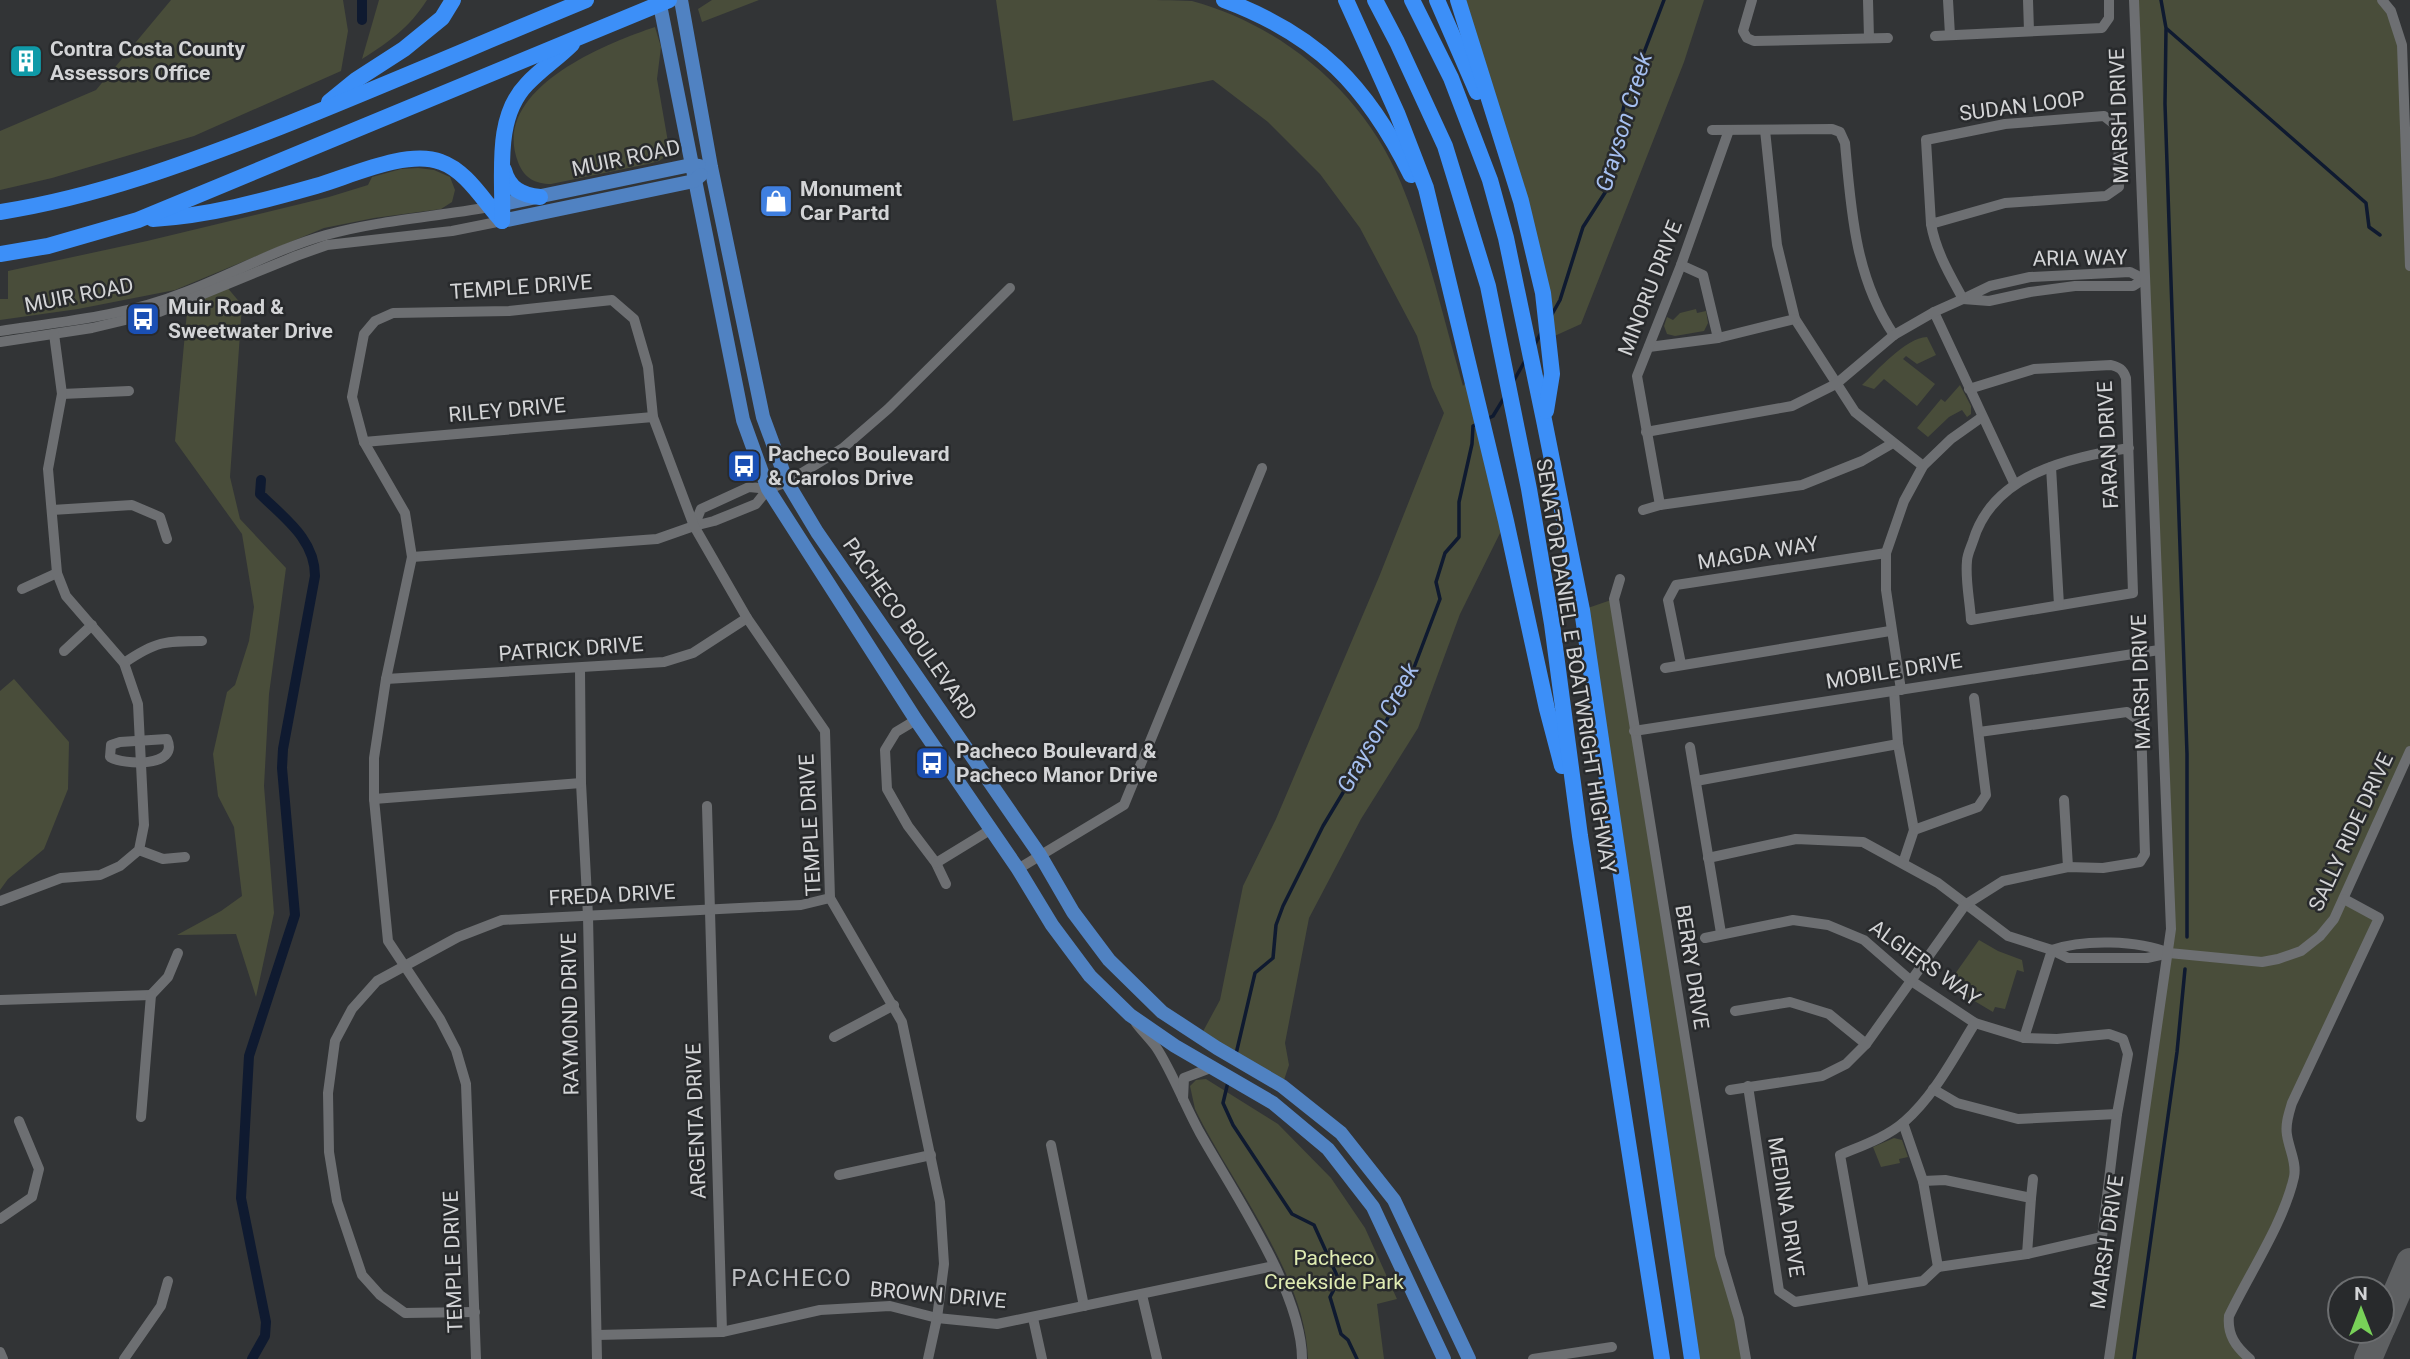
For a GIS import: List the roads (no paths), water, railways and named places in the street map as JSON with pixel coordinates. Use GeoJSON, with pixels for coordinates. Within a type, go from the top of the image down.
{"type":"FeatureCollection","features":[{"type":"Feature","properties":{"kind":"highway"},"geometry":{"type":"LineString","coordinates":[[317,112],[356,80],[404,49],[442,18],[453,0]]}},
{"type":"Feature","properties":{"kind":"highway"},"geometry":{"type":"LineString","coordinates":[[553,0],[583,1]]}},
{"type":"Feature","properties":{"kind":"highway"},"geometry":{"type":"LineString","coordinates":[[0,254],[48,246],[138,220],[669,0]]}},
{"type":"Feature","properties":{"kind":"highway"},"geometry":{"type":"LineString","coordinates":[[1224,0],[1270,19],[1293,33],[1335,64],[1353,83],[1393,138],[1411,174],[1440,250]]}},
{"type":"Feature","properties":{"kind":"highway"},"geometry":{"type":"LineString","coordinates":[[1346,0],[1397,113],[1426,188],[1506,521],[1547,709],[1580,836]]}},
{"type":"Feature","properties":{"kind":"highway","name":"SENATOR DANIEL E BOATWRIGHT HIGHWAY"},"geometry":{"type":"LineString","coordinates":[[1375,0],[1445,146],[1488,286],[1529,489],[1552,624],[1580,836],[1662,1359]]}},
{"type":"Feature","properties":{"kind":"highway","name":"SENATOR DANIEL E BOATWRIGHT HIGHWAY"},"geometry":{"type":"LineString","coordinates":[[1412,0],[1451,78],[1490,180],[1506,238],[1544,420],[1582,610],[1692,1359]]}},
{"type":"Feature","properties":{"kind":"highway"},"geometry":{"type":"LineString","coordinates":[[1437,0],[1457,41],[1521,201]]}},
{"type":"Feature","properties":{"kind":"highway"},"geometry":{"type":"LineString","coordinates":[[1458,0],[1521,201],[1543,293],[1552,374],[1544,420]]}},
{"type":"Feature","properties":{"kind":"highway"},"geometry":{"type":"LineString","coordinates":[[0,212],[43,205],[186,164],[583,1]]}},
{"type":"Feature","properties":{"kind":"highway"},"geometry":{"type":"LineString","coordinates":[[496,206],[503,166],[505,125],[515,100],[525,85],[578,38]]}},
{"type":"Feature","properties":{"kind":"highway"},"geometry":{"type":"LineString","coordinates":[[138,220],[188,217],[416,158],[439,161],[454,168],[496,206],[502,221]]}},
{"type":"Feature","properties":{"kind":"highway"},"geometry":{"type":"LineString","coordinates":[[503,166],[507,180],[513,188],[525,196],[540,197]]}},
{"type":"Feature","properties":{"kind":"main road","name":"PACHECO BOULEVARD"},"geometry":{"type":"LineString","coordinates":[[659,0],[743,419],[768,489],[916,720],[1018,869],[1052,925],[1090,976],[1130,1015],[1175,1046],[1273,1103],[1328,1149],[1373,1208],[1444,1359]]}},
{"type":"Feature","properties":{"kind":"main road","name":"PACHECO BOULEVARD"},"geometry":{"type":"LineString","coordinates":[[681,0],[711,167],[763,417],[787,482],[817,532],[1040,855],[1073,912],[1109,960],[1162,1012],[1282,1086],[1341,1133],[1394,1200],[1469,1359]]}},
{"type":"Feature","properties":{"kind":"main road","name":"MUIR ROAD"},"geometry":{"type":"LineString","coordinates":[[496,206],[691,165],[711,167]]}},
{"type":"Feature","properties":{"kind":"main road","name":"MUIR ROAD"},"geometry":{"type":"LineString","coordinates":[[502,221],[694,181],[711,167]]}},
{"type":"Feature","properties":{"kind":"street"},"geometry":{"type":"LineString","coordinates":[[1752,0],[1744,25],[1745,35],[1754,41],[1888,38]]}},
{"type":"Feature","properties":{"kind":"street"},"geometry":{"type":"LineString","coordinates":[[1868,0],[1869,37]]}},
{"type":"Feature","properties":{"kind":"street"},"geometry":{"type":"LineString","coordinates":[[1948,0],[1950,36]]}},
{"type":"Feature","properties":{"kind":"street"},"geometry":{"type":"LineString","coordinates":[[2028,0],[2029,31]]}},
{"type":"Feature","properties":{"kind":"street"},"geometry":{"type":"LineString","coordinates":[[1936,36],[2102,27],[2109,18],[2109,0]]}},
{"type":"Feature","properties":{"kind":"street","name":"MARSH DRIVE"},"geometry":{"type":"LineString","coordinates":[[2109,1359],[2171,929],[2134,0]]}},
{"type":"Feature","properties":{"kind":"street"},"geometry":{"type":"LineString","coordinates":[[2382,0],[2390,11],[2402,45],[2410,266]]}},
{"type":"Feature","properties":{"kind":"street","name":"SUDAN LOOP"},"geometry":{"type":"LineString","coordinates":[[1931,225],[2005,203],[2106,196],[2119,187],[2118,127],[2104,116],[2006,124],[1926,139],[1931,225],[1934,238],[1945,267],[1963,299]]}},
{"type":"Feature","properties":{"kind":"street"},"geometry":{"type":"LineString","coordinates":[[1712,130],[1832,129],[1840,132],[1843,137],[1857,249],[1872,292],[1894,335]]}},
{"type":"Feature","properties":{"kind":"street","name":"MINORU DRIVE"},"geometry":{"type":"LineString","coordinates":[[1661,505],[1637,376],[1681,265],[1729,130]]}},
{"type":"Feature","properties":{"kind":"street"},"geometry":{"type":"LineString","coordinates":[[1765,130],[1777,245],[1795,319],[1855,412],[1923,466]]}},
{"type":"Feature","properties":{"kind":"street","name":"MUIR ROAD"},"geometry":{"type":"LineString","coordinates":[[0,333],[102,315],[181,295],[296,245],[326,235],[399,219],[443,216],[496,206]]}},
{"type":"Feature","properties":{"kind":"street","name":"MUIR ROAD"},"geometry":{"type":"LineString","coordinates":[[0,342],[92,328],[159,312],[327,246],[502,221]]}},
{"type":"Feature","properties":{"kind":"street"},"geometry":{"type":"LineString","coordinates":[[1681,265],[1703,275],[1718,338]]}},
{"type":"Feature","properties":{"kind":"street","name":"ARIA WAY"},"geometry":{"type":"LineString","coordinates":[[1646,432],[1792,406],[1836,384],[1894,335],[1934,312],[1990,286],[2031,277],[2130,272],[2144,279]]}},
{"type":"Feature","properties":{"kind":"street"},"geometry":{"type":"LineString","coordinates":[[694,526],[701,509],[749,487],[768,489],[787,482],[843,449],[895,403],[1010,288]]}},
{"type":"Feature","properties":{"kind":"street","name":"TEMPLE DRIVE"},"geometry":{"type":"LineString","coordinates":[[476,1359],[466,1084],[456,1050],[440,1019],[388,941],[374,799],[374,758],[386,679],[412,557],[405,513],[364,442],[352,397],[364,334],[375,321],[393,313],[509,311],[612,300],[634,319],[648,367],[653,417],[694,526],[747,618],[825,731],[830,898],[902,1022],[940,1202],[944,1264],[928,1359]]}},
{"type":"Feature","properties":{"kind":"street"},"geometry":{"type":"LineString","coordinates":[[1934,312],[2014,483]]}},
{"type":"Feature","properties":{"kind":"street"},"geometry":{"type":"LineString","coordinates":[[54,334],[63,326],[102,315]]}},
{"type":"Feature","properties":{"kind":"street"},"geometry":{"type":"LineString","coordinates":[[1649,347],[1718,338],[1795,319]]}},
{"type":"Feature","properties":{"kind":"street"},"geometry":{"type":"LineString","coordinates":[[0,333],[39,331],[54,334]]}},
{"type":"Feature","properties":{"kind":"street"},"geometry":{"type":"LineString","coordinates":[[0,901],[61,878],[100,875],[120,866],[139,850],[144,825],[138,704],[124,663],[66,596],[57,573],[48,469],[62,394],[54,334]]}},
{"type":"Feature","properties":{"kind":"street","name":"FARAN DRIVE"},"geometry":{"type":"LineString","coordinates":[[1969,389],[2034,369],[2110,365],[2119,367],[2126,378],[2133,593],[2059,605]]}},
{"type":"Feature","properties":{"kind":"street"},"geometry":{"type":"LineString","coordinates":[[62,394],[128,391]]}},
{"type":"Feature","properties":{"kind":"street","name":"RILEY DRIVE"},"geometry":{"type":"LineString","coordinates":[[364,442],[653,417]]}},
{"type":"Feature","properties":{"kind":"street"},"geometry":{"type":"LineString","coordinates":[[1903,863],[1914,830],[1898,744],[1897,690],[1886,590],[1886,553],[1904,501],[1923,466],[1951,439],[1982,418]]}},
{"type":"Feature","properties":{"kind":"street"},"geometry":{"type":"LineString","coordinates":[[1643,510],[1661,505],[1802,485],[1862,461],[1893,443]]}},
{"type":"Feature","properties":{"kind":"street"},"geometry":{"type":"LineString","coordinates":[[2051,467],[2059,605],[1971,620],[1967,561],[1985,513],[2014,483],[2051,467],[2092,454],[2129,448]]}},
{"type":"Feature","properties":{"kind":"street"},"geometry":{"type":"LineString","coordinates":[[1018,869],[1124,805],[1262,468]]}},
{"type":"Feature","properties":{"kind":"street"},"geometry":{"type":"LineString","coordinates":[[412,557],[657,539],[757,504],[768,489]]}},
{"type":"Feature","properties":{"kind":"street"},"geometry":{"type":"LineString","coordinates":[[52,510],[132,505],[160,517],[167,539]]}},
{"type":"Feature","properties":{"kind":"street","name":"MAGDA WAY"},"geometry":{"type":"LineString","coordinates":[[1681,664],[1668,600],[1676,585],[1886,553]]}},
{"type":"Feature","properties":{"kind":"street"},"geometry":{"type":"LineString","coordinates":[[22,589],[57,573]]}},
{"type":"Feature","properties":{"kind":"street","name":"BERRY DRIVE"},"geometry":{"type":"LineString","coordinates":[[1620,579],[1615,599],[1634,730],[1720,1255],[1739,1319],[1746,1359]]}},
{"type":"Feature","properties":{"kind":"street","name":"PATRICK DRIVE"},"geometry":{"type":"LineString","coordinates":[[386,679],[664,662],[693,653],[747,618]]}},
{"type":"Feature","properties":{"kind":"street"},"geometry":{"type":"LineString","coordinates":[[64,651],[92,625]]}},
{"type":"Feature","properties":{"kind":"street"},"geometry":{"type":"LineString","coordinates":[[1665,668],[1890,631]]}},
{"type":"Feature","properties":{"kind":"street"},"geometry":{"type":"LineString","coordinates":[[124,663],[148,646],[168,641],[202,640]]}},
{"type":"Feature","properties":{"kind":"street","name":"MOBILE DRIVE"},"geometry":{"type":"LineString","coordinates":[[1634,730],[2159,650]]}},
{"type":"Feature","properties":{"kind":"street","name":"RAYMOND DRIVE"},"geometry":{"type":"LineString","coordinates":[[580,669],[597,1359]]}},
{"type":"Feature","properties":{"kind":"street"},"geometry":{"type":"LineString","coordinates":[[1914,830],[1978,807],[1986,794],[1974,698]]}},
{"type":"Feature","properties":{"kind":"street"},"geometry":{"type":"LineString","coordinates":[[1730,1090],[1822,1076],[1846,1063],[1866,1044],[1965,905],[2003,880],[2068,867],[2103,868],[2140,862],[2145,854],[2141,722],[2127,712],[1979,732]]}},
{"type":"Feature","properties":{"kind":"street"},"geometry":{"type":"LineString","coordinates":[[916,720],[896,732],[885,750],[887,789],[908,826],[936,863],[946,884]]}},
{"type":"Feature","properties":{"kind":"street"},"geometry":{"type":"LineString","coordinates":[[167,739],[170,744],[167,754],[160,761],[141,761],[118,762],[110,757],[111,745],[167,739]]}},
{"type":"Feature","properties":{"kind":"street"},"geometry":{"type":"LineString","coordinates":[[1696,780],[1898,744]]}},
{"type":"Feature","properties":{"kind":"street"},"geometry":{"type":"LineString","coordinates":[[1690,747],[1721,933]]}},
{"type":"Feature","properties":{"kind":"street","name":"SALLY RIDE DRIVE"},"geometry":{"type":"LineString","coordinates":[[2052,950],[2070,943],[2150,945],[2168,953],[2246,962],[2278,959],[2301,951],[2320,936],[2334,919],[2410,751]]}},
{"type":"Feature","properties":{"kind":"street"},"geometry":{"type":"LineString","coordinates":[[374,799],[581,783]]}},
{"type":"Feature","properties":{"kind":"street"},"geometry":{"type":"LineString","coordinates":[[2064,800],[2068,867]]}},
{"type":"Feature","properties":{"kind":"street","name":"ARGENTA DRIVE"},"geometry":{"type":"LineString","coordinates":[[708,806],[722,1332]]}},
{"type":"Feature","properties":{"kind":"street"},"geometry":{"type":"LineString","coordinates":[[936,863],[990,830]]}},
{"type":"Feature","properties":{"kind":"street"},"geometry":{"type":"LineString","coordinates":[[1708,858],[1796,839],[1863,842],[1903,863],[1937,883],[2008,936],[2052,950],[2024,1038]]}},
{"type":"Feature","properties":{"kind":"street"},"geometry":{"type":"LineString","coordinates":[[139,850],[163,859],[185,857]]}},
{"type":"Feature","properties":{"kind":"street","name":"FREDA DRIVE"},"geometry":{"type":"LineString","coordinates":[[475,1312],[405,1313],[380,1295],[362,1275],[337,1201],[329,1152],[328,1093],[335,1041],[352,1009],[377,981],[458,937],[502,920],[801,905],[830,898]]}},
{"type":"Feature","properties":{"kind":"street"},"geometry":{"type":"LineString","coordinates":[[2250,1359],[2231,1336],[2229,1316],[2268,1240],[2291,1187],[2295,1168],[2286,1134],[2292,1103],[2379,918],[2344,899]]}},
{"type":"Feature","properties":{"kind":"street","name":"ALGIERS WAY"},"geometry":{"type":"LineString","coordinates":[[1705,938],[1793,920],[1828,925],[1864,940],[1910,980],[1975,1023],[2024,1038],[2057,1039],[2109,1034],[2123,1039],[2127,1054],[2117,1114]]}},
{"type":"Feature","properties":{"kind":"street"},"geometry":{"type":"LineString","coordinates":[[141,1117],[151,995],[168,977],[178,953]]}},
{"type":"Feature","properties":{"kind":"street"},"geometry":{"type":"LineString","coordinates":[[0,1000],[151,995]]}},
{"type":"Feature","properties":{"kind":"street"},"geometry":{"type":"LineString","coordinates":[[1735,1011],[1790,1002],[1829,1014],[1866,1044]]}},
{"type":"Feature","properties":{"kind":"street"},"geometry":{"type":"LineString","coordinates":[[834,1037],[894,1005]]}},
{"type":"Feature","properties":{"kind":"street"},"geometry":{"type":"LineString","coordinates":[[1130,1015],[1157,1048],[1183,1102],[1274,1266],[1296,1317],[1302,1342],[1302,1359]]}},
{"type":"Feature","properties":{"kind":"street"},"geometry":{"type":"LineString","coordinates":[[1864,1290],[1840,1154],[1872,1141],[1903,1123],[1933,1089],[1975,1023]]}},
{"type":"Feature","properties":{"kind":"street"},"geometry":{"type":"LineString","coordinates":[[1183,1102],[1184,1078],[1213,1067]]}},
{"type":"Feature","properties":{"kind":"street","name":"MEDINA DRIVE"},"geometry":{"type":"LineString","coordinates":[[1748,1086],[1779,1291],[1795,1302],[1923,1281],[1938,1267]]}},
{"type":"Feature","properties":{"kind":"street"},"geometry":{"type":"LineString","coordinates":[[1903,1123],[1923,1181],[1938,1267],[2027,1254],[2102,1237],[2117,1114],[2018,1119],[1957,1103],[1933,1089]]}},
{"type":"Feature","properties":{"kind":"street"},"geometry":{"type":"LineString","coordinates":[[0,1219],[32,1197],[39,1169],[19,1121]]}},
{"type":"Feature","properties":{"kind":"street"},"geometry":{"type":"LineString","coordinates":[[1051,1145],[1084,1306]]}},
{"type":"Feature","properties":{"kind":"street"},"geometry":{"type":"LineString","coordinates":[[839,1175],[931,1155]]}},
{"type":"Feature","properties":{"kind":"street"},"geometry":{"type":"LineString","coordinates":[[2027,1254],[2033,1179]]}},
{"type":"Feature","properties":{"kind":"street"},"geometry":{"type":"LineString","coordinates":[[1923,1181],[1945,1180],[2031,1198]]}},
{"type":"Feature","properties":{"kind":"street","name":"BROWN DRIVE"},"geometry":{"type":"LineString","coordinates":[[597,1335],[722,1332],[820,1310],[890,1306],[937,1318],[998,1324],[1274,1266]]}},
{"type":"Feature","properties":{"kind":"street"},"geometry":{"type":"LineString","coordinates":[[124,1359],[161,1306],[168,1281]]}},
{"type":"Feature","properties":{"kind":"street"},"geometry":{"type":"LineString","coordinates":[[1142,1295],[1157,1359]]}},
{"type":"Feature","properties":{"kind":"street"},"geometry":{"type":"LineString","coordinates":[[1033,1318],[1041,1359]]}},
{"type":"Feature","properties":{"kind":"street"},"geometry":{"type":"LineString","coordinates":[[1533,1359],[1612,1347]]}},
{"type":"Feature","properties":{"kind":"street"},"geometry":{"type":"LineString","coordinates":[[0,1352],[3,1359]]}},
{"type":"Feature","properties":{"kind":"waterway"},"geometry":{"type":"LineString","coordinates":[[362,0],[362,20]]}},
{"type":"Feature","properties":{"kind":"waterway","name":"Grayson Creek"},"geometry":{"type":"LineString","coordinates":[[1551,316],[1560,300],[1583,227],[1608,188],[1624,105],[1664,0]]}},
{"type":"Feature","properties":{"kind":"waterway"},"geometry":{"type":"LineString","coordinates":[[2161,0],[2166,28],[2165,104],[2187,754],[2187,937]]}},
{"type":"Feature","properties":{"kind":"waterway"},"geometry":{"type":"LineString","coordinates":[[2167,29],[2366,203],[2369,227],[2380,235]]}},
{"type":"Feature","properties":{"kind":"waterway","name":"Grayson Creek"},"geometry":{"type":"LineString","coordinates":[[1534,346],[1542,331]]}},
{"type":"Feature","properties":{"kind":"waterway","name":"Grayson Creek"},"geometry":{"type":"LineString","coordinates":[[1513,382],[1526,359]]}},
{"type":"Feature","properties":{"kind":"waterway","name":"Grayson Creek"},"geometry":{"type":"LineString","coordinates":[[1487,419],[1493,416],[1504,398]]}},
{"type":"Feature","properties":{"kind":"waterway","name":"Grayson Creek"},"geometry":{"type":"LineString","coordinates":[[1236,1054],[1255,973],[1273,958],[1276,925],[1283,906],[1323,826],[1407,686],[1440,599],[1436,582],[1445,553],[1459,537],[1459,502],[1472,444],[1473,426],[1477,424]]}},
{"type":"Feature","properties":{"kind":"waterway"},"geometry":{"type":"LineString","coordinates":[[252,1359],[265,1336],[266,1322],[241,1198],[249,1056],[295,915],[282,768],[283,749],[315,576],[314,563],[304,540],[260,494],[261,480]]}},
{"type":"Feature","properties":{"kind":"waterway"},"geometry":{"type":"LineString","coordinates":[[2134,1359],[2177,1052],[2185,969]]}},
{"type":"Feature","properties":{"kind":"waterway","name":"Grayson Creek"},"geometry":{"type":"LineString","coordinates":[[1228,1082],[1223,1103],[1233,1125],[1292,1214],[1314,1225],[1339,1280],[1330,1297],[1341,1334],[1348,1340],[1357,1359]]}},
{"type":"Feature","properties":{"kind":"place","name":"Contra Costa County Assessors Office"},"geometry":{"type":"Point","coordinates":[26,61]}},
{"type":"Feature","properties":{"kind":"place","name":"Monument Car Partd"},"geometry":{"type":"Point","coordinates":[776,201]}},
{"type":"Feature","properties":{"kind":"place","name":"Muir Road & Sweetwater Drive"},"geometry":{"type":"Point","coordinates":[143,319]}},
{"type":"Feature","properties":{"kind":"place","name":"Pacheco Boulevard & Carolos Drive"},"geometry":{"type":"Point","coordinates":[744,466]}},
{"type":"Feature","properties":{"kind":"place","name":"Pacheco Boulevard & Pacheco Manor Drive"},"geometry":{"type":"Point","coordinates":[932,763]}},
{"type":"Feature","properties":{"kind":"district","name":"PACHECO"},"geometry":{"type":"Point","coordinates":[792,1278]}},
{"type":"Feature","properties":{"kind":"park label","name":"Pacheco Creekside Park"},"geometry":{"type":"Point","coordinates":[1334,1270]}}]}
